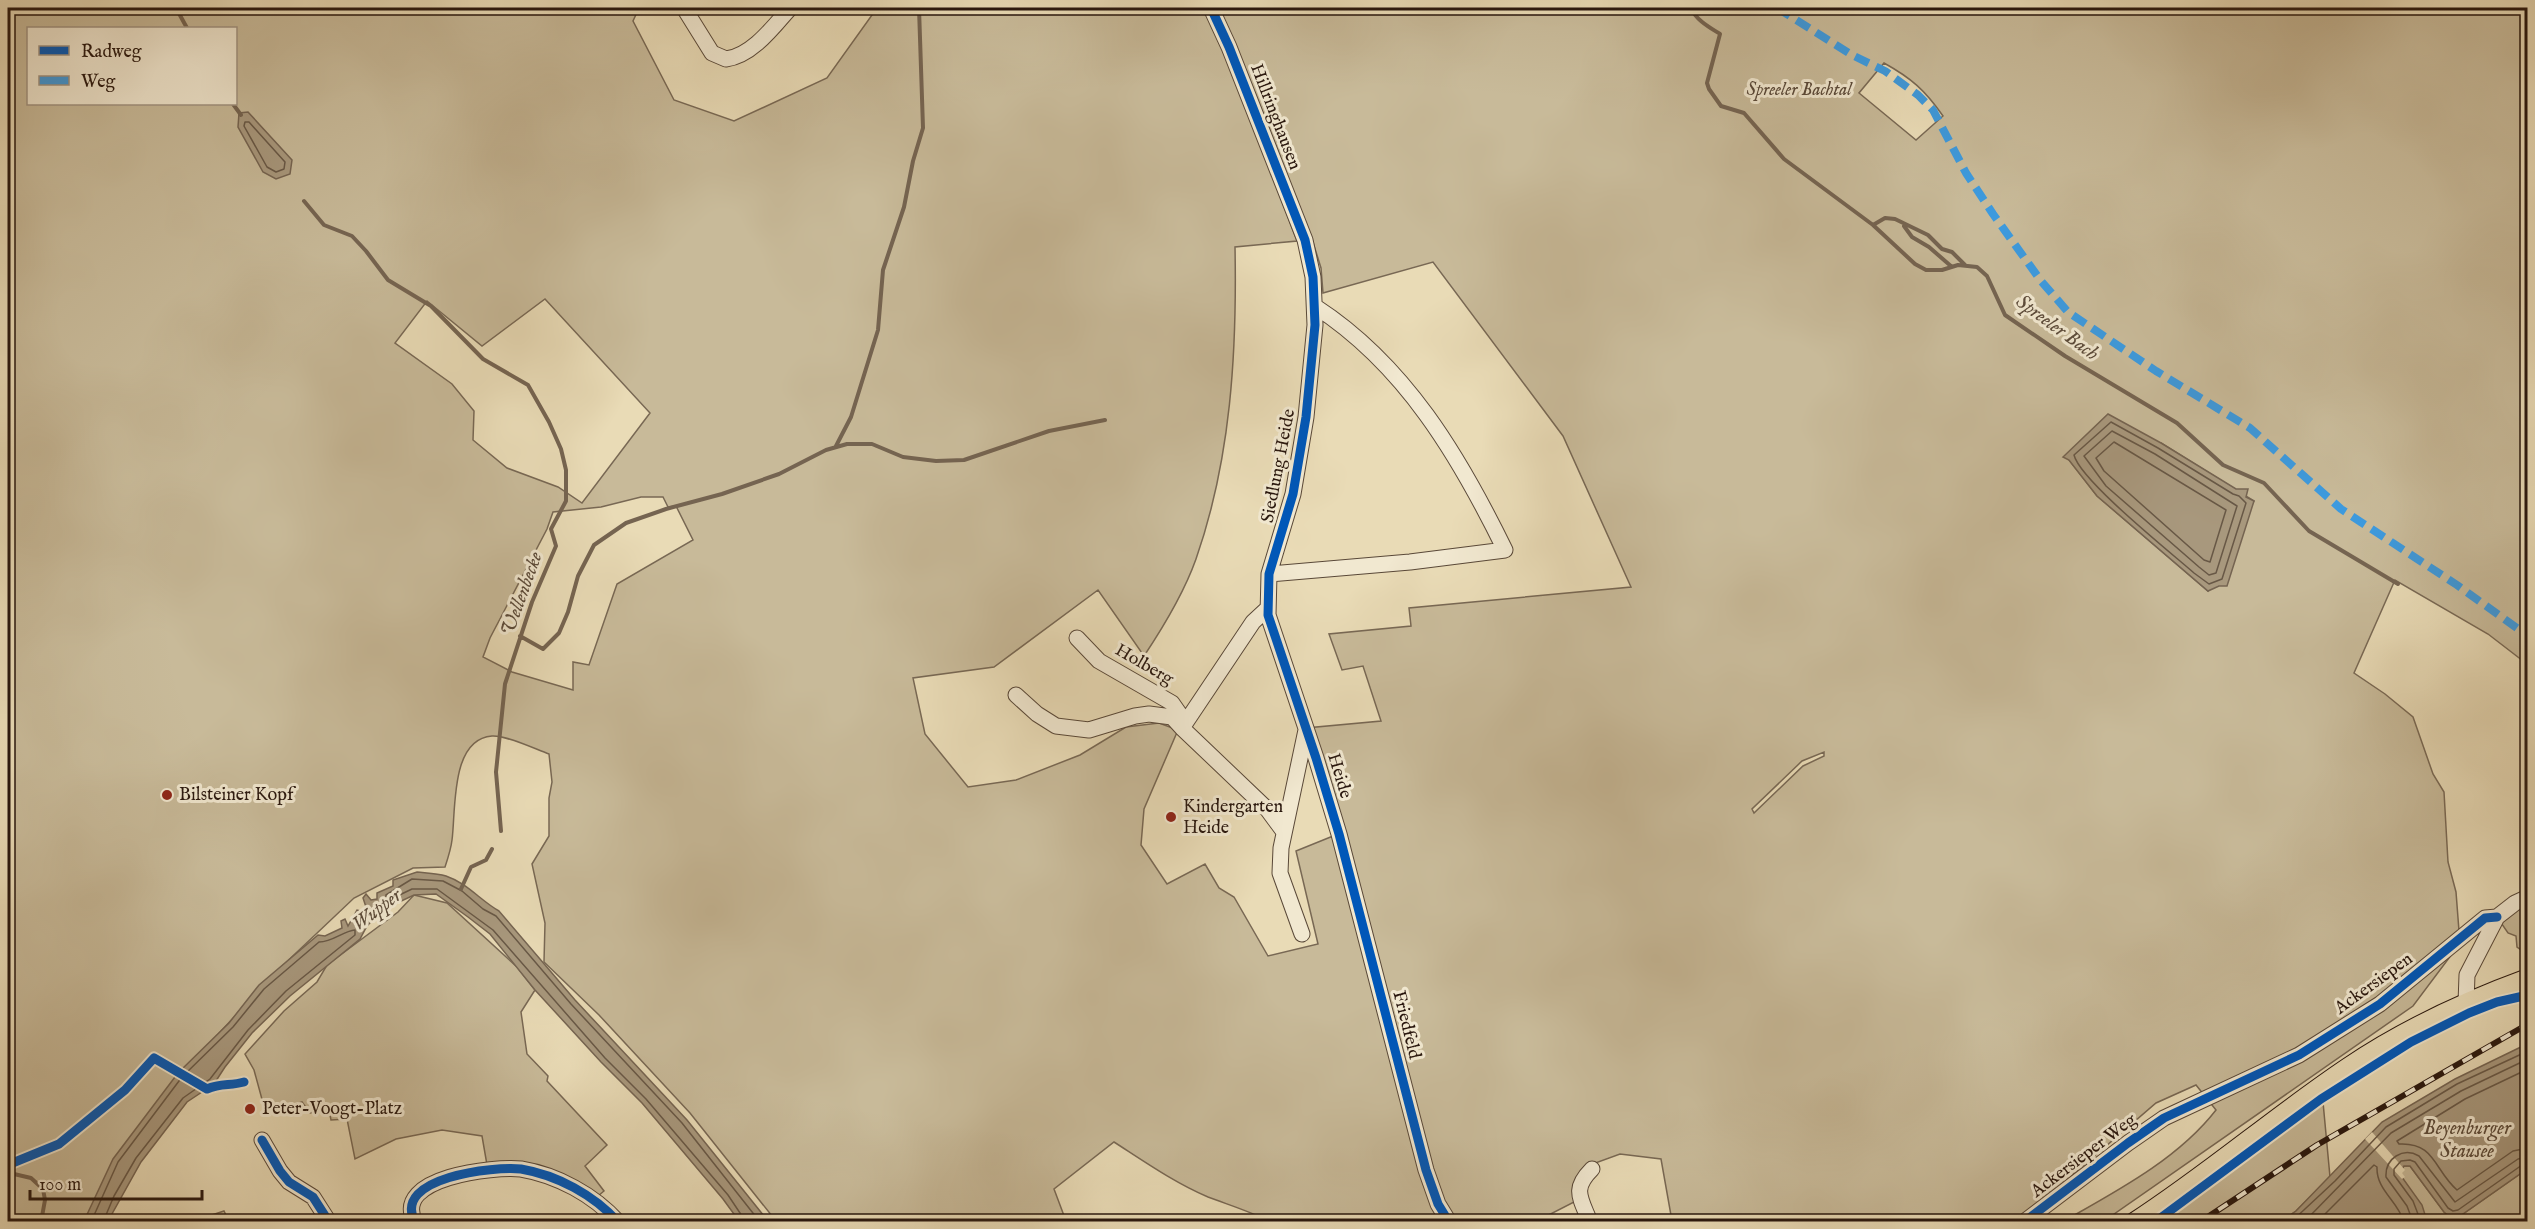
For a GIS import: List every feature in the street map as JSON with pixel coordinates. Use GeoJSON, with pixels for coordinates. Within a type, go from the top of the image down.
{"type":"FeatureCollection","features":[{"type":"Feature","properties":{"kind":"main road"},"geometry":{"type":"LineString","coordinates":[[2134,1221],[2350,1066],[2406,1032],[2466,1003],[2528,978]]}},
{"type":"Feature","properties":{"kind":"street"},"geometry":{"type":"LineString","coordinates":[[684,8],[712,53],[726,59],[742,54],[790,8]]}},
{"type":"Feature","properties":{"kind":"street","name":"Hillringhausen"},"geometry":{"type":"LineString","coordinates":[[1211,8],[1229,47],[1305,240]]}},
{"type":"Feature","properties":{"kind":"street","name":"Siedlung Heide"},"geometry":{"type":"LineString","coordinates":[[1305,240],[1312,265],[1316,307],[1311,373],[1299,463],[1286,525],[1269,574],[1267,609],[1284,669],[1306,728]]}},
{"type":"Feature","properties":{"kind":"street"},"geometry":{"type":"LineString","coordinates":[[1269,574],[1410,562],[1505,550],[1467,475],[1425,411],[1376,356],[1343,325],[1316,307]]}},
{"type":"Feature","properties":{"kind":"street"},"geometry":{"type":"LineString","coordinates":[[1267,609],[1253,622],[1182,728],[1267,809],[1284,832]]}},
{"type":"Feature","properties":{"kind":"street","name":"Holberg"},"geometry":{"type":"LineString","coordinates":[[1077,638],[1099,662],[1172,703],[1179,713],[1182,728]]}},
{"type":"Feature","properties":{"kind":"street","name":"Holberg"},"geometry":{"type":"LineString","coordinates":[[1016,695],[1037,714],[1056,726],[1089,730],[1149,714],[1172,717],[1182,728]]}},
{"type":"Feature","properties":{"kind":"street","name":"Heide"},"geometry":{"type":"LineString","coordinates":[[1302,934],[1280,873],[1284,832],[1306,728]]}},
{"type":"Feature","properties":{"kind":"street","name":"Heide"},"geometry":{"type":"LineString","coordinates":[[1306,728],[1339,834]]}},
{"type":"Feature","properties":{"kind":"street","name":"Friedfeld"},"geometry":{"type":"LineString","coordinates":[[1339,834],[1426,1170],[1438,1204],[1449,1221]]}},
{"type":"Feature","properties":{"kind":"street","name":"Ackersiepen"},"geometry":{"type":"LineString","coordinates":[[2164,1118],[2299,1055],[2380,1005],[2485,918],[2497,917],[2515,903],[2528,897]]}},
{"type":"Feature","properties":{"kind":"street"},"geometry":{"type":"LineString","coordinates":[[2466,1003],[2467,975],[2497,917]]}},
{"type":"Feature","properties":{"kind":"street","name":"Ackersieper Weg"},"geometry":{"type":"LineString","coordinates":[[2024,1221],[2164,1118]]}},
{"type":"Feature","properties":{"kind":"street"},"geometry":{"type":"LineString","coordinates":[[262,1140],[280,1172],[289,1182],[313,1197],[329,1221]]}},
{"type":"Feature","properties":{"kind":"street"},"geometry":{"type":"LineString","coordinates":[[1590,1221],[1579,1189],[1581,1180],[1592,1168]]}},
{"type":"Feature","properties":{"kind":"street"},"geometry":{"type":"LineString","coordinates":[[415,1221],[411,1209],[412,1201],[422,1188],[430,1184],[471,1172],[521,1169],[547,1176],[577,1189],[595,1200],[618,1221]]}},
{"type":"Feature","properties":{"kind":"green space","name":"Spreeler Bachtal"},"geometry":{"type":"Polygon","coordinates":[[[8,8],[639,8],[633,21],[674,100],[734,121],[827,78],[877,8],[1204,8],[1243,97],[1297,241],[1235,247],[1233,365],[1224,444],[1208,521],[1186,584],[1144,656],[1098,590],[994,667],[913,678],[925,734],[968,787],[1016,780],[1080,755],[1126,727],[1159,723],[1178,730],[1144,809],[1141,845],[1167,884],[1205,864],[1219,888],[1234,897],[1268,956],[1318,944],[1296,851],[1338,834],[1306,728],[1381,721],[1363,666],[1342,670],[1329,634],[1411,626],[1409,608],[1631,587],[1563,436],[1433,262],[1323,293],[1321,268],[1312,239],[1218,8],[2527,8],[2527,664],[2488,634],[2395,580],[2354,673],[2413,717],[2433,774],[2444,792],[2448,862],[2456,892],[2459,931],[2464,938],[2413,1006],[2104,1221],[2064,1221],[2146,1173],[2201,1128],[2216,1110],[2196,1085],[2156,1103],[2047,1197],[2031,1221],[1672,1221],[1661,1159],[1620,1154],[1587,1166],[1578,1200],[1537,1221],[1269,1221],[1184,1185],[1114,1142],[1054,1189],[1066,1221],[776,1221],[690,1113],[599,1015],[544,962],[545,923],[532,864],[549,836],[549,798],[552,782],[549,754],[512,740],[492,736],[478,740],[469,749],[462,763],[455,795],[452,843],[445,867],[413,868],[354,898],[277,971],[168,1088],[84,1221],[8,1221],[8,8]],[[1884,63],[1859,93],[1916,140],[1943,116],[1917,85],[1884,63]],[[545,299],[482,346],[427,301],[395,343],[452,384],[474,411],[473,440],[507,468],[558,487],[582,503],[650,413],[545,299]],[[2161,443],[2069,460],[2097,496],[2208,591],[2254,501],[2161,443]],[[641,497],[601,507],[553,512],[547,529],[490,638],[483,657],[512,672],[573,690],[573,662],[589,665],[617,584],[693,540],[676,506],[668,507],[663,497],[641,497]],[[1824,752],[1802,761],[1752,809],[1754,813],[1803,766],[1824,756],[1824,752]]]}},
{"type":"Feature","properties":{"kind":"green space"},"geometry":{"type":"Polygon","coordinates":[[[414,895],[447,903],[517,967],[535,990],[521,1012],[527,1054],[548,1076],[547,1081],[607,1145],[585,1166],[604,1191],[598,1196],[487,1165],[482,1136],[442,1130],[396,1139],[355,1159],[347,1119],[331,1120],[329,1110],[310,1113],[302,1102],[266,1114],[254,1070],[245,1054],[284,1011],[317,982],[327,965],[398,912],[414,895]]]}},
{"type":"Feature","properties":{"kind":"green space"},"geometry":{"type":"Polygon","coordinates":[[[2527,897],[2527,954],[2517,947],[2516,936],[2508,933],[2497,917],[2527,897]]]}},
{"type":"Feature","properties":{"kind":"green space"},"geometry":{"type":"Polygon","coordinates":[[[2323,1102],[2330,1177],[2296,1211],[2281,1221],[2160,1222],[2323,1102]]]}},
{"type":"Feature","properties":{"kind":"green space"},"geometry":{"type":"Polygon","coordinates":[[[2404,1166],[2410,1166],[2450,1217],[2460,1216],[2527,1169],[2527,1221],[2427,1221],[2399,1173],[2404,1166]]]}},
{"type":"Feature","properties":{"kind":"green space"},"geometry":{"type":"Polygon","coordinates":[[[224,1211],[229,1221],[155,1221],[160,1218],[197,1220],[224,1211]]]}},
{"type":"Feature","properties":{"kind":"water"},"geometry":{"type":"Polygon","coordinates":[[[248,112],[292,160],[290,174],[276,179],[263,172],[238,127],[239,113],[248,112]]]}},
{"type":"Feature","properties":{"kind":"water"},"geometry":{"type":"Polygon","coordinates":[[[2108,414],[2236,489],[2248,489],[2246,497],[2254,501],[2227,586],[2219,586],[2208,591],[2097,496],[2069,460],[2063,457],[2108,414]]]}},
{"type":"Feature","properties":{"kind":"water","name":"Wupper"},"geometry":{"type":"Polygon","coordinates":[[[417,872],[439,874],[454,879],[499,911],[575,1000],[687,1120],[768,1221],[739,1221],[642,1103],[535,990],[490,934],[436,894],[414,895],[382,910],[367,926],[360,939],[290,996],[252,1033],[214,1084],[187,1102],[141,1162],[108,1221],[84,1221],[113,1159],[178,1073],[229,1023],[259,985],[318,935],[325,936],[342,928],[341,921],[345,919],[348,926],[357,910],[365,912],[363,898],[366,894],[371,900],[377,899],[377,893],[393,886],[393,880],[417,872]]]}},
{"type":"Feature","properties":{"kind":"water","name":"Beyenburger Stausee"},"geometry":{"type":"Polygon","coordinates":[[[2527,1044],[2527,1169],[2460,1216],[2450,1217],[2444,1212],[2410,1166],[2404,1166],[2399,1173],[2422,1205],[2427,1221],[2281,1222],[2296,1211],[2382,1122],[2455,1079],[2527,1044]]]}},
{"type":"Feature","properties":{"kind":"pier"},"geometry":{"type":"Polygon","coordinates":[[[2372,1132],[2405,1170],[2402,1173],[2405,1177],[2402,1179],[2365,1139],[2372,1132]]]}},
{"type":"Feature","properties":{"kind":"waterway","name":"Uellenbecke"},"geometry":{"type":"LineString","coordinates":[[176,8],[186,27]]}},
{"type":"Feature","properties":{"kind":"waterway"},"geometry":{"type":"LineString","coordinates":[[836,446],[851,417],[878,330],[883,270],[904,207],[913,161],[923,128],[919,8]]}},
{"type":"Feature","properties":{"kind":"waterway","name":"Spreeler Bach"},"geometry":{"type":"LineString","coordinates":[[1691,8],[1699,20],[1720,34],[1707,83],[1709,89],[1721,106],[1744,113],[1784,159],[1873,225],[1915,264],[1926,270],[1942,270],[1958,265],[1977,267],[1987,276],[2005,315],[2065,356],[2177,423],[2223,465],[2264,483],[2309,531],[2398,584]]}},
{"type":"Feature","properties":{"kind":"waterway","name":"Uellenbecke"},"geometry":{"type":"LineString","coordinates":[[234,105],[241,115]]}},
{"type":"Feature","properties":{"kind":"waterway","name":"Uellenbecke"},"geometry":{"type":"LineString","coordinates":[[304,201],[324,225],[352,236],[388,280],[431,306],[483,359],[528,385],[561,449],[566,470],[566,501],[551,529],[556,546],[532,602],[505,684],[496,772],[501,831]]}},
{"type":"Feature","properties":{"kind":"waterway"},"geometry":{"type":"LineString","coordinates":[[1873,225],[1885,218],[1895,219],[1928,235],[1942,249],[1952,252],[1965,265]]}},
{"type":"Feature","properties":{"kind":"waterway"},"geometry":{"type":"LineString","coordinates":[[1904,226],[1912,237],[1929,247],[1952,267]]}},
{"type":"Feature","properties":{"kind":"waterway"},"geometry":{"type":"LineString","coordinates":[[520,636],[543,649],[559,633],[568,612],[578,576],[594,545],[626,523],[779,474],[826,450],[847,444],[872,444],[903,457],[936,461],[964,460],[1049,431],[1105,420]]}},
{"type":"Feature","properties":{"kind":"waterway","name":"Uellenbecke"},"geometry":{"type":"LineString","coordinates":[[461,889],[471,867],[486,860],[492,849]]}},
{"type":"Feature","properties":{"kind":"waterway"},"geometry":{"type":"LineString","coordinates":[[14,1174],[31,1178],[43,1189],[45,1200],[41,1222]]}},
{"type":"Feature","properties":{"kind":"railway"},"geometry":{"type":"LineString","coordinates":[[2200,1222],[2317,1145],[2528,1024]]}},
{"type":"Feature","properties":{"kind":"marked path"},"geometry":{"type":"LineString","coordinates":[[1777,8],[1852,55],[1885,71],[1918,95],[1933,110],[1966,173],[1993,214],[2041,281],[2068,312],[2156,371],[2250,428],[2341,509],[2457,585],[2528,636]]}},
{"type":"Feature","properties":{"kind":"marked path"},"geometry":{"type":"LineString","coordinates":[[8,1210],[10,1222]]}},
{"type":"Feature","properties":{"kind":"cycle path"},"geometry":{"type":"LineString","coordinates":[[1211,8],[1229,47],[1305,240],[1313,277],[1315,325],[1306,417],[1293,494],[1269,574],[1268,615],[1339,834],[1426,1170],[1438,1204],[1449,1222]]}},
{"type":"Feature","properties":{"kind":"cycle path"},"geometry":{"type":"LineString","coordinates":[[2024,1222],[2164,1118],[2299,1055],[2380,1004],[2485,918],[2497,917]]}},
{"type":"Feature","properties":{"kind":"cycle path"},"geometry":{"type":"LineString","coordinates":[[2155,1222],[2321,1099],[2411,1042],[2469,1013],[2497,1002],[2528,995]]}},
{"type":"Feature","properties":{"kind":"cycle path"},"geometry":{"type":"LineString","coordinates":[[8,1169],[10,1164],[59,1144],[125,1090],[154,1058],[207,1089],[244,1082]]}},
{"type":"Feature","properties":{"kind":"cycle path"},"geometry":{"type":"LineString","coordinates":[[262,1140],[280,1171],[289,1182],[313,1197],[329,1222]]}},
{"type":"Feature","properties":{"kind":"cycle path"},"geometry":{"type":"LineString","coordinates":[[415,1222],[412,1207],[418,1194],[431,1185],[449,1177],[508,1169],[535,1172],[561,1181],[598,1203],[618,1222]]}},
{"type":"Feature","properties":{"kind":"place","name":"Bilsteiner Kopf"},"geometry":{"type":"Point","coordinates":[167,795]}},
{"type":"Feature","properties":{"kind":"place","name":"Kindergarten Heide"},"geometry":{"type":"Point","coordinates":[1171,817]}},
{"type":"Feature","properties":{"kind":"place","name":"Peter-Voogt-Platz"},"geometry":{"type":"Point","coordinates":[250,1109]}}]}
